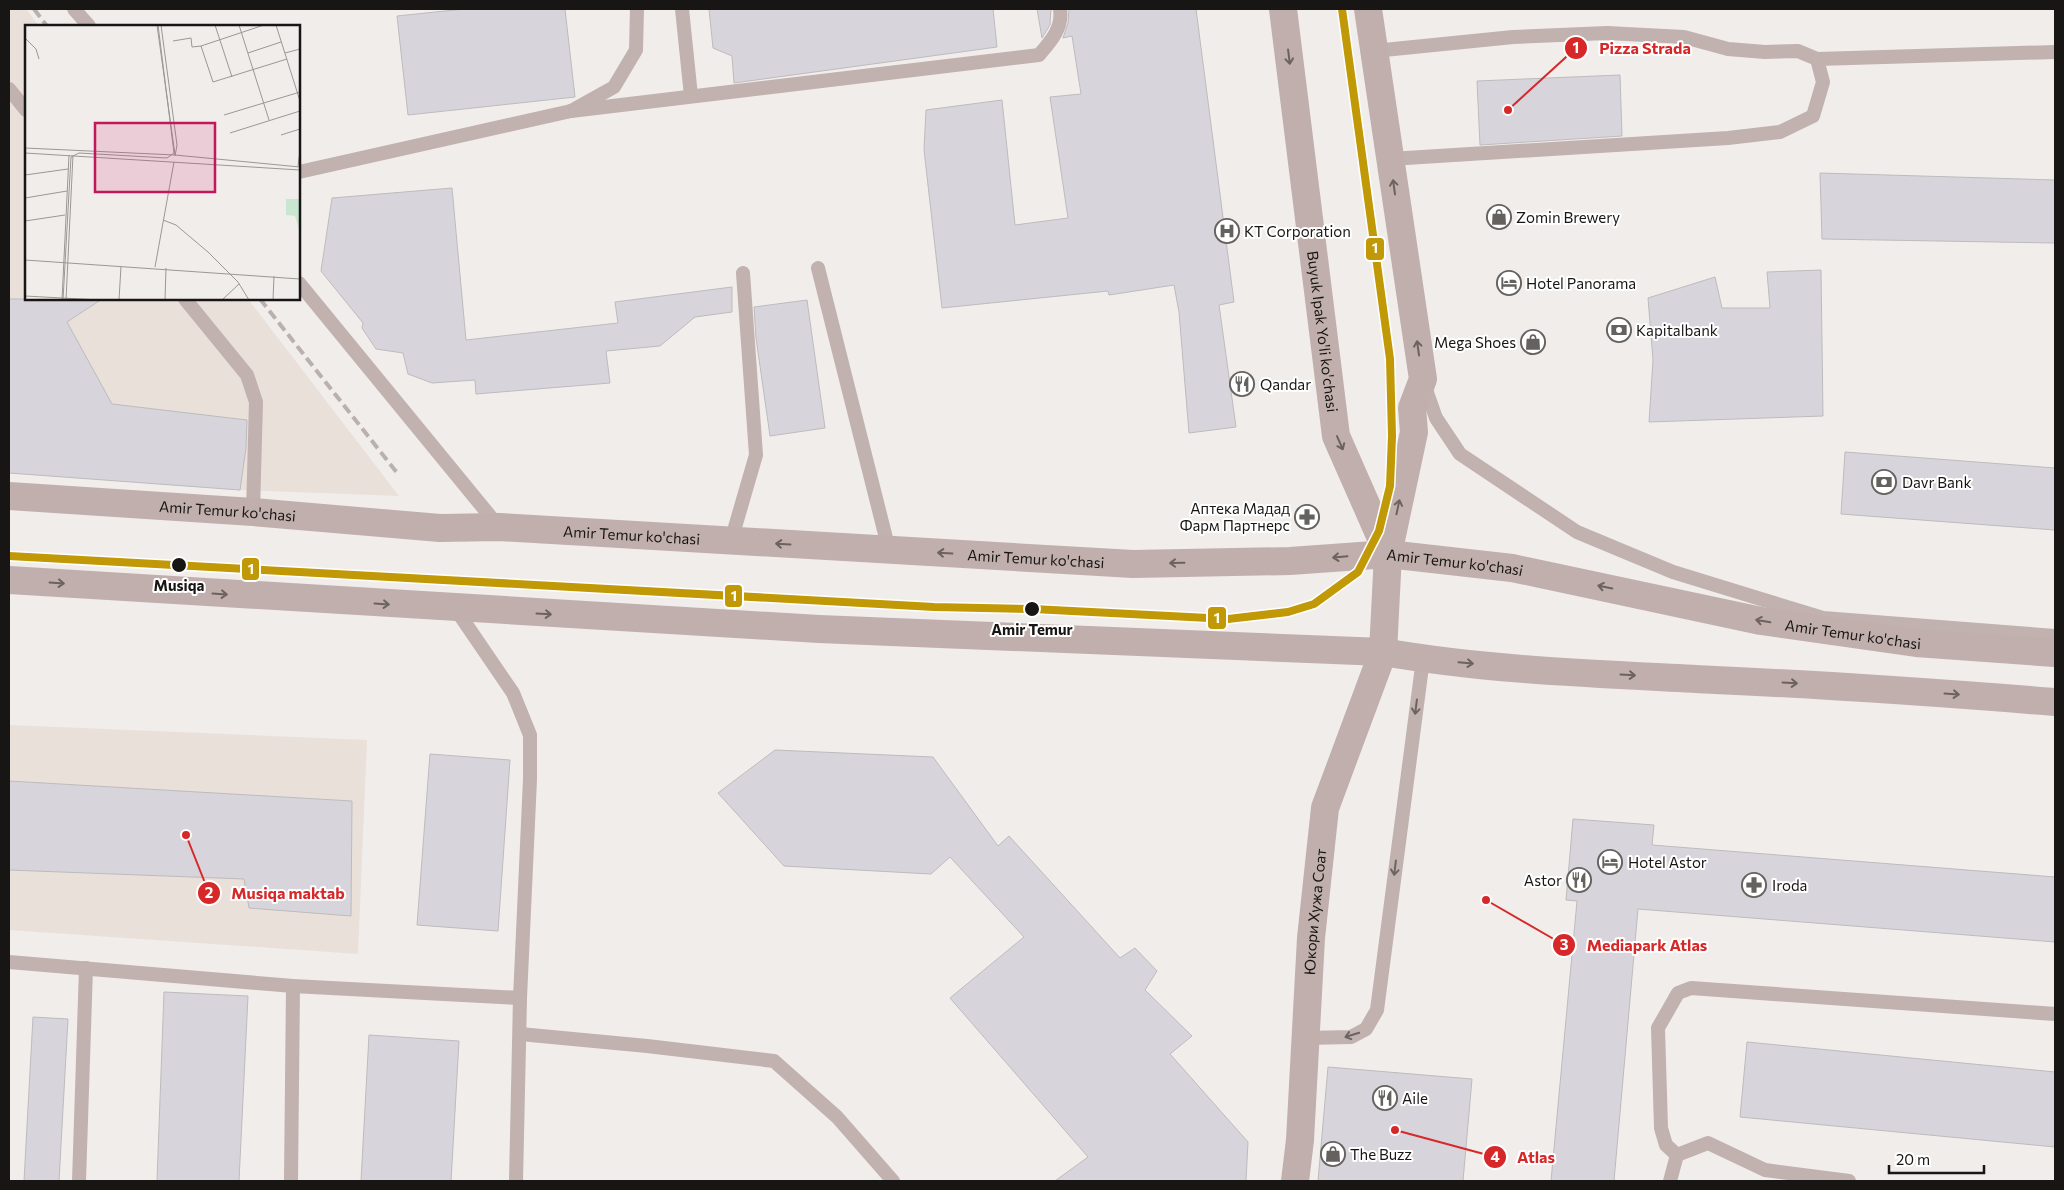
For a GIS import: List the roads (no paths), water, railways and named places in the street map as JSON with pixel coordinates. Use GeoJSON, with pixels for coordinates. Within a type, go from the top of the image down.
{"type":"FeatureCollection","features":[{"type":"Feature","properties":{"kind":"main road","name":"Buyuk Ipak Yo'li ko'chasi"},"geometry":{"type":"LineString","coordinates":[[1283,9],[1336,436],[1388,554]]}},
{"type":"Feature","properties":{"kind":"main road","name":"Buyuk Ipak Yo'li ko'chasi"},"geometry":{"type":"LineString","coordinates":[[1368,9],[1422,379],[1412,408],[1414,432],[1388,554],[1383,652]]}},
{"type":"Feature","properties":{"kind":"main road","name":"Amir Temur ko'chasi"},"geometry":{"type":"LineString","coordinates":[[9,496],[253,512],[440,528],[499,527],[1133,564],[1290,561],[1388,554],[1512,568],[1761,621],[1916,643],[2055,653]]}},
{"type":"Feature","properties":{"kind":"main road"},"geometry":{"type":"LineString","coordinates":[[9,580],[820,630],[1383,652],[1422,659],[1558,672],[1836,686],[2055,702]]}},
{"type":"Feature","properties":{"kind":"main road","name":"Юкори Хужа Соат"},"geometry":{"type":"LineString","coordinates":[[1295,1181],[1300,1140],[1311,938],[1325,808],[1383,652]]}},
{"type":"Feature","properties":{"kind":"lane"},"geometry":{"type":"LineString","coordinates":[[74,9],[88,25]]}},
{"type":"Feature","properties":{"kind":"lane"},"geometry":{"type":"LineString","coordinates":[[571,111],[614,87],[636,50],[637,9]]}},
{"type":"Feature","properties":{"kind":"lane"},"geometry":{"type":"LineString","coordinates":[[682,9],[691,96]]}},
{"type":"Feature","properties":{"kind":"lane"},"geometry":{"type":"LineString","coordinates":[[300,172],[571,111],[1039,55],[1056,34],[1061,16],[1060,9]]}},
{"type":"Feature","properties":{"kind":"lane"},"geometry":{"type":"LineString","coordinates":[[1374,51],[1513,37],[1607,33],[1684,37],[1728,49],[1765,52],[1798,51],[1817,59],[2055,52]]}},
{"type":"Feature","properties":{"kind":"lane"},"geometry":{"type":"LineString","coordinates":[[1390,159],[1728,138],[1780,132],[1813,116],[1824,82],[1817,59]]}},
{"type":"Feature","properties":{"kind":"lane"},"geometry":{"type":"LineString","coordinates":[[9,89],[25,109]]}},
{"type":"Feature","properties":{"kind":"lane"},"geometry":{"type":"LineString","coordinates":[[818,268],[889,550]]}},
{"type":"Feature","properties":{"kind":"lane"},"geometry":{"type":"LineString","coordinates":[[731,541],[756,455],[743,273]]}},
{"type":"Feature","properties":{"kind":"lane"},"geometry":{"type":"LineString","coordinates":[[300,284],[499,527]]}},
{"type":"Feature","properties":{"kind":"lane"},"geometry":{"type":"LineString","coordinates":[[185,300],[246,375],[256,402],[253,512]]}},
{"type":"Feature","properties":{"kind":"lane"},"geometry":{"type":"LineString","coordinates":[[1422,379],[1436,418],[1460,454],[1577,532],[1673,572],[1824,618],[2055,636]]}},
{"type":"Feature","properties":{"kind":"lane"},"geometry":{"type":"LineString","coordinates":[[455,608],[513,693],[530,735],[530,779],[520,998],[516,1181]]}},
{"type":"Feature","properties":{"kind":"lane"},"geometry":{"type":"LineString","coordinates":[[1306,1038],[1350,1037],[1366,1029],[1377,1010],[1422,659]]}},
{"type":"Feature","properties":{"kind":"lane"},"geometry":{"type":"LineString","coordinates":[[9,962],[293,986],[520,998]]}},
{"type":"Feature","properties":{"kind":"lane"},"geometry":{"type":"LineString","coordinates":[[79,1181],[86,968]]}},
{"type":"Feature","properties":{"kind":"lane"},"geometry":{"type":"LineString","coordinates":[[291,1181],[293,986]]}},
{"type":"Feature","properties":{"kind":"lane"},"geometry":{"type":"LineString","coordinates":[[1678,1156],[1666,1145],[1661,1128],[1658,1028],[1678,994],[1691,988],[2055,1014]]}},
{"type":"Feature","properties":{"kind":"lane"},"geometry":{"type":"LineString","coordinates":[[520,1034],[774,1061],[837,1116],[892,1181]]}},
{"type":"Feature","properties":{"kind":"lane"},"geometry":{"type":"LineString","coordinates":[[1670,1181],[1678,1156],[1708,1143],[1765,1170],[1849,1181]]}},
{"type":"Feature","properties":{"kind":"railway"},"geometry":{"type":"LineString","coordinates":[[34,9],[46,25]]}},
{"type":"Feature","properties":{"kind":"railway"},"geometry":{"type":"LineString","coordinates":[[261,300],[398,474]]}},
{"type":"Feature","properties":{"kind":"place","name":"Pizza Strada"},"geometry":{"type":"Point","coordinates":[1508,110]}},
{"type":"Feature","properties":{"kind":"place","name":"Zomin Brewery"},"geometry":{"type":"Point","coordinates":[1499,217]}},
{"type":"Feature","properties":{"kind":"place","name":"KT Corporation"},"geometry":{"type":"Point","coordinates":[1227,231]}},
{"type":"Feature","properties":{"kind":"place","name":"Hotel Panorama"},"geometry":{"type":"Point","coordinates":[1509,283]}},
{"type":"Feature","properties":{"kind":"place","name":"Kapitalbank"},"geometry":{"type":"Point","coordinates":[1619,330]}},
{"type":"Feature","properties":{"kind":"place","name":"Mega Shoes"},"geometry":{"type":"Point","coordinates":[1533,342]}},
{"type":"Feature","properties":{"kind":"place","name":"Qandar"},"geometry":{"type":"Point","coordinates":[1242,384]}},
{"type":"Feature","properties":{"kind":"place","name":"Davr Bank"},"geometry":{"type":"Point","coordinates":[1884,482]}},
{"type":"Feature","properties":{"kind":"place","name":"Аптека Мадад Фарм Партнерс"},"geometry":{"type":"Point","coordinates":[1307,517]}},
{"type":"Feature","properties":{"kind":"place","name":"Musiqa"},"geometry":{"type":"Point","coordinates":[179,565]}},
{"type":"Feature","properties":{"kind":"place","name":"Amir Temur"},"geometry":{"type":"Point","coordinates":[1032,609]}},
{"type":"Feature","properties":{"kind":"place","name":"Musiqa maktab"},"geometry":{"type":"Point","coordinates":[186,835]}},
{"type":"Feature","properties":{"kind":"place","name":"Hotel Astor"},"geometry":{"type":"Point","coordinates":[1610,862]}},
{"type":"Feature","properties":{"kind":"place","name":"Astor"},"geometry":{"type":"Point","coordinates":[1579,880]}},
{"type":"Feature","properties":{"kind":"place","name":"Iroda"},"geometry":{"type":"Point","coordinates":[1754,885]}},
{"type":"Feature","properties":{"kind":"place","name":"Mediapark Atlas"},"geometry":{"type":"Point","coordinates":[1486,900]}},
{"type":"Feature","properties":{"kind":"place","name":"Aile"},"geometry":{"type":"Point","coordinates":[1385,1098]}},
{"type":"Feature","properties":{"kind":"place","name":"Atlas"},"geometry":{"type":"Point","coordinates":[1395,1130]}},
{"type":"Feature","properties":{"kind":"place","name":"The Buzz"},"geometry":{"type":"Point","coordinates":[1333,1154]}}]}
